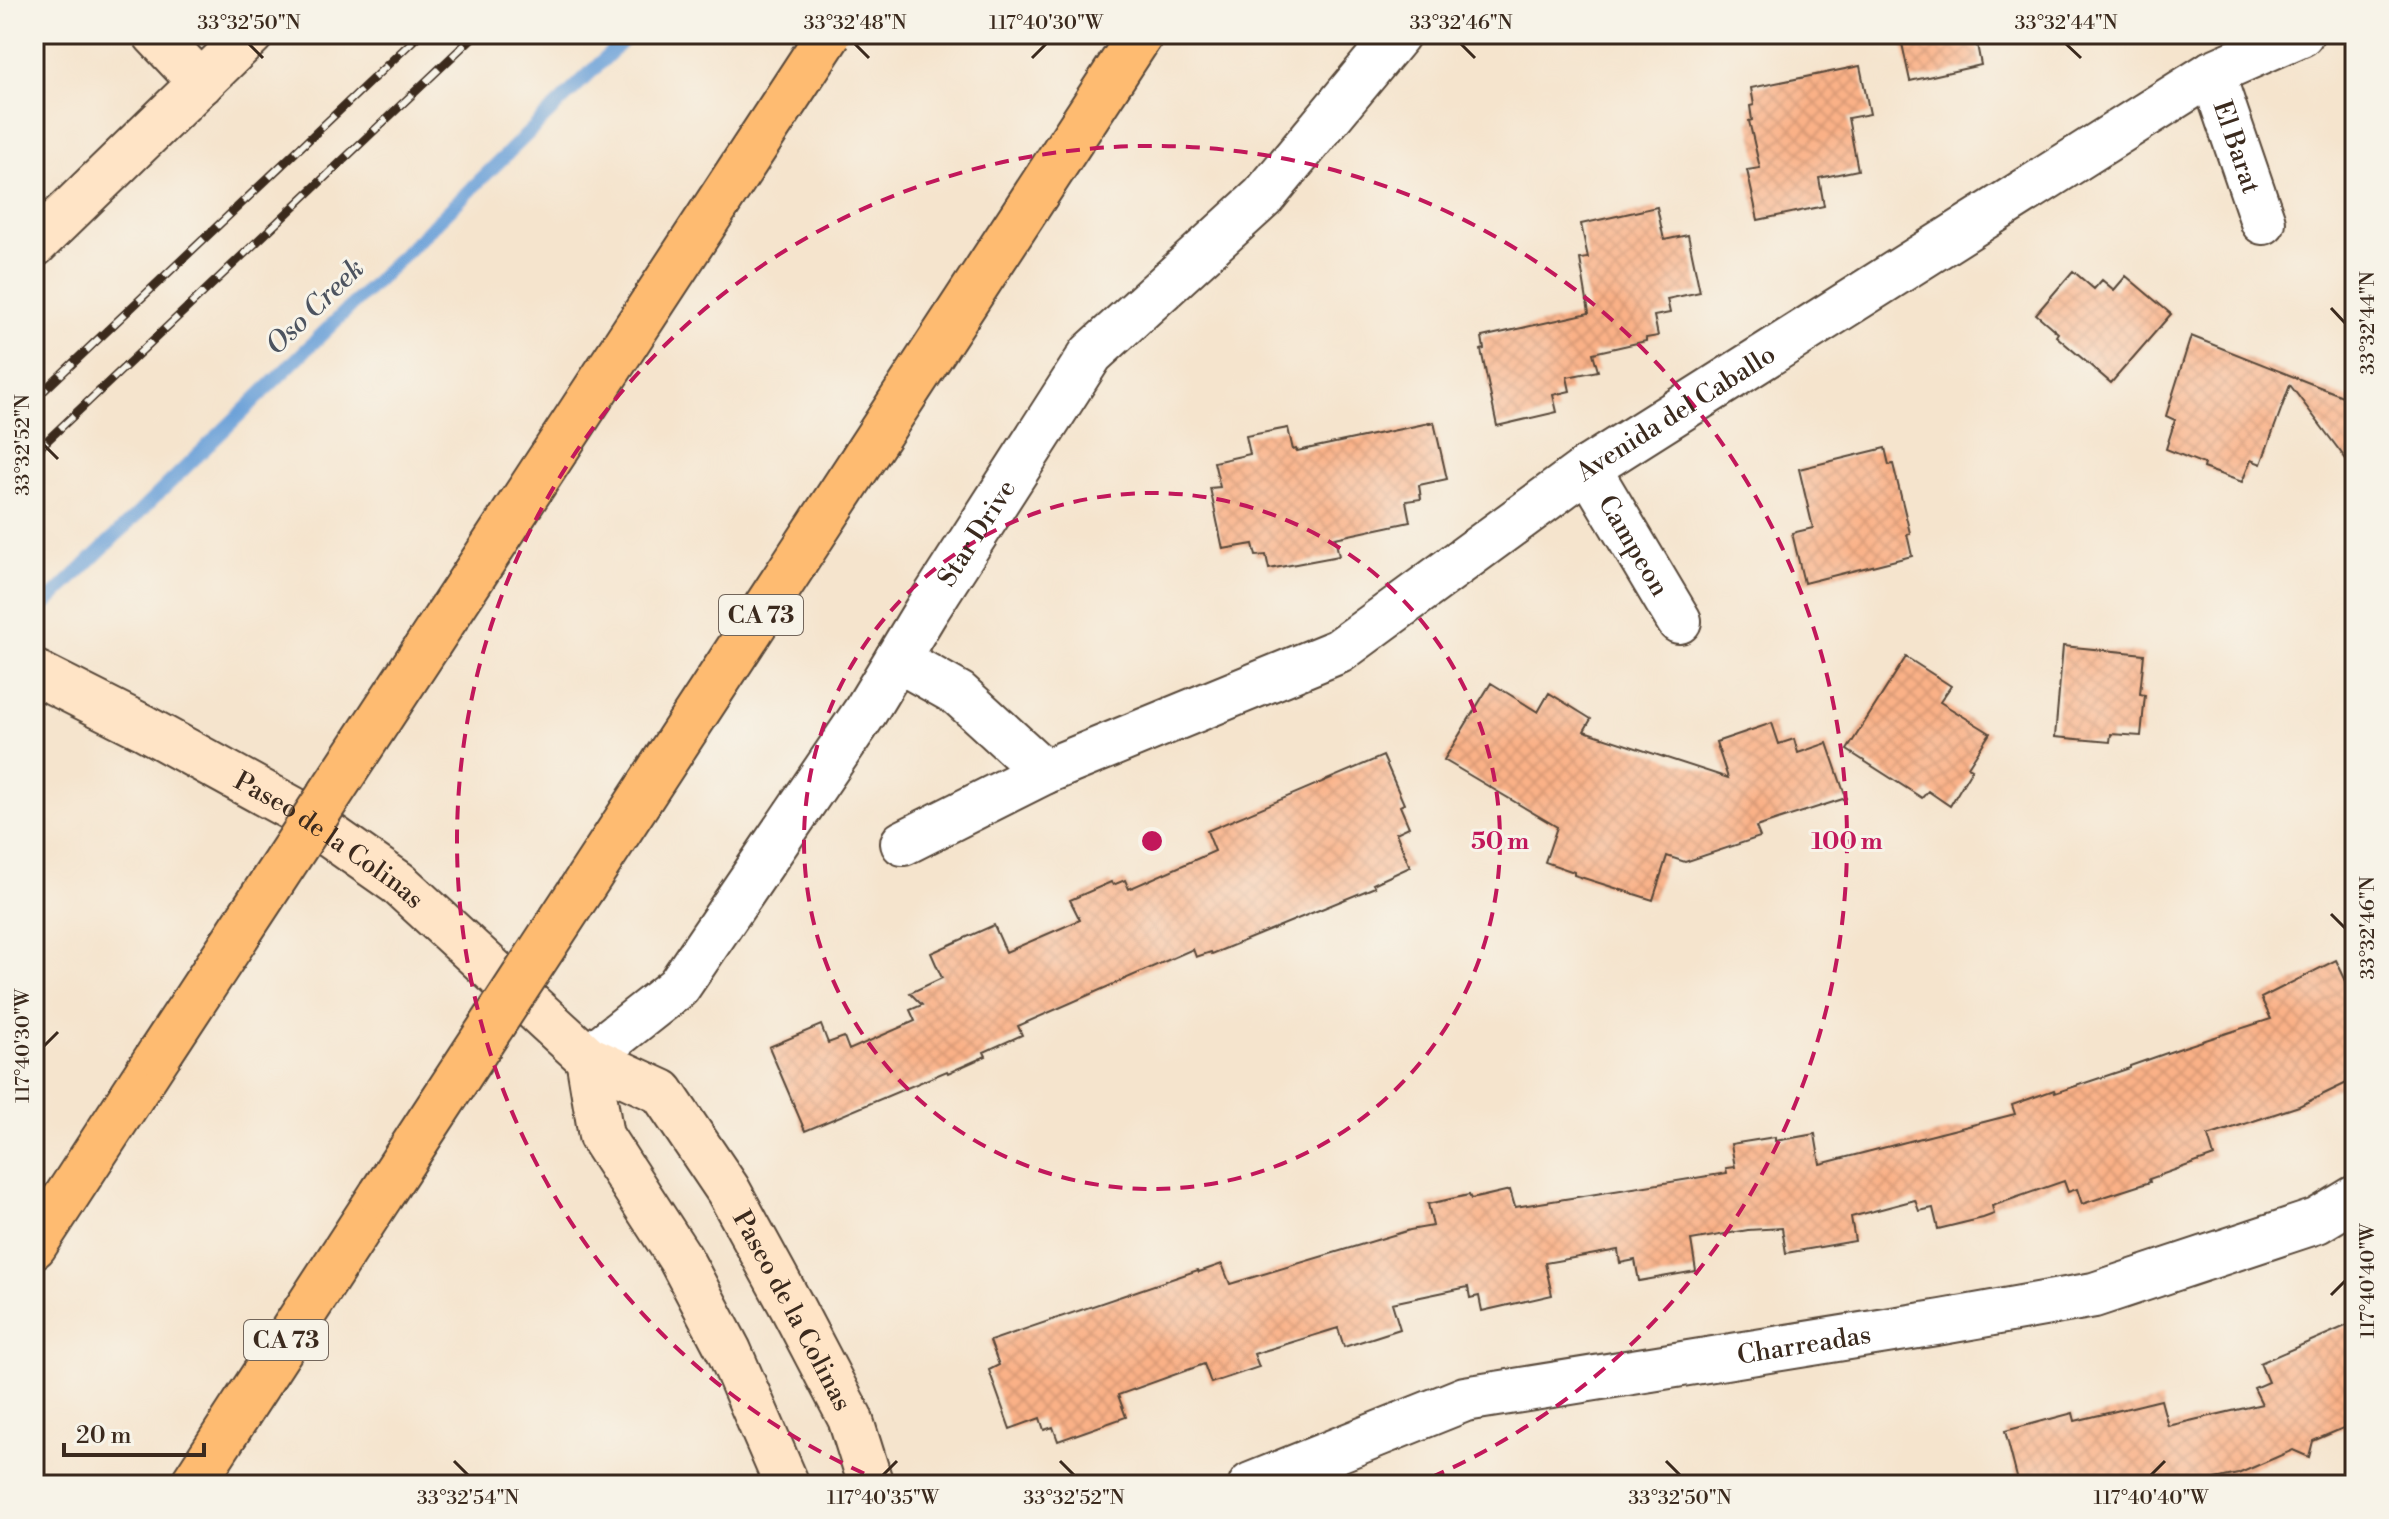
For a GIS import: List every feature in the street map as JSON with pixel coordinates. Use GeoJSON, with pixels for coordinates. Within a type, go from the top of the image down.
{"type":"FeatureCollection","features":[{"type":"Feature","properties":{"kind":"highway"},"geometry":{"type":"LineString","coordinates":[[34,1246],[829,34]]}},
{"type":"Feature","properties":{"kind":"highway","name":"CA 73"},"geometry":{"type":"LineString","coordinates":[[192,1485],[1141,34]]}},
{"type":"Feature","properties":{"kind":"main road"},"geometry":{"type":"LineString","coordinates":[[155,34],[201,83]]}},
{"type":"Feature","properties":{"kind":"main road"},"geometry":{"type":"LineString","coordinates":[[34,245],[251,34]]}},
{"type":"Feature","properties":{"kind":"main road","name":"Paseo de la Colinas"},"geometry":{"type":"LineString","coordinates":[[34,672],[291,808],[398,883],[588,1058],[662,1092],[728,1190],[850,1418],[871,1485]]}},
{"type":"Feature","properties":{"kind":"main road"},"geometry":{"type":"LineString","coordinates":[[588,1058],[601,1136],[680,1258],[729,1351],[787,1485]]}},
{"type":"Feature","properties":{"kind":"street","name":"Star Drive"},"geometry":{"type":"LineString","coordinates":[[588,1058],[678,987],[865,712],[1091,354],[1263,197],[1398,34]]}},
{"type":"Feature","properties":{"kind":"street","name":"Avenida del Caballo"},"geometry":{"type":"LineString","coordinates":[[903,843],[1044,772],[1339,651],[1588,468],[2212,73],[2301,34]]}},
{"type":"Feature","properties":{"kind":"street","name":"El Barat"},"geometry":{"type":"LineString","coordinates":[[2212,73],[2263,222]]}},
{"type":"Feature","properties":{"kind":"street","name":"Campeon"},"geometry":{"type":"LineString","coordinates":[[1588,468],[1679,621]]}},
{"type":"Feature","properties":{"kind":"street"},"geometry":{"type":"LineString","coordinates":[[897,659],[959,694],[1044,772]]}},
{"type":"Feature","properties":{"kind":"street","name":"Charreadas"},"geometry":{"type":"LineString","coordinates":[[1262,1483],[1465,1399],[2094,1295],[2317,1221],[2355,1198]]}},
{"type":"Feature","properties":{"kind":"building"},"geometry":{"type":"Polygon","coordinates":[[[1900,34],[1975,34],[1981,65],[1910,81],[1900,34]]]}},
{"type":"Feature","properties":{"kind":"building"},"geometry":{"type":"Polygon","coordinates":[[[1860,66],[1870,114],[1848,118],[1858,170],[1819,178],[1824,206],[1758,220],[1747,170],[1760,168],[1749,121],[1752,120],[1750,106],[1754,105],[1751,88],[1860,66]]]}},
{"type":"Feature","properties":{"kind":"building"},"geometry":{"type":"Polygon","coordinates":[[[1657,207],[1664,240],[1688,235],[1700,292],[1667,299],[1670,313],[1654,316],[1658,336],[1593,353],[1598,371],[1567,377],[1570,391],[1553,395],[1557,412],[1497,426],[1481,350],[1484,349],[1482,337],[1589,313],[1580,259],[1588,258],[1581,224],[1657,207]]]}},
{"type":"Feature","properties":{"kind":"building"},"geometry":{"type":"Polygon","coordinates":[[[2073,271],[2094,289],[2102,280],[2114,290],[2126,276],[2171,314],[2111,383],[2056,336],[2058,333],[2036,314],[2073,271]]]}},
{"type":"Feature","properties":{"kind":"building"},"geometry":{"type":"Polygon","coordinates":[[[2191,336],[2355,401],[2355,471],[2290,385],[2261,464],[2251,460],[2242,482],[2203,468],[2204,464],[2166,449],[2175,420],[2166,416],[2191,336]]]}},
{"type":"Feature","properties":{"kind":"building"},"geometry":{"type":"Polygon","coordinates":[[[1434,422],[1447,479],[1419,485],[1421,499],[1406,501],[1410,522],[1335,538],[1339,556],[1269,569],[1266,555],[1256,556],[1253,544],[1223,549],[1210,488],[1220,487],[1214,462],[1250,454],[1246,436],[1288,428],[1293,450],[1297,451],[1434,422]]]}},
{"type":"Feature","properties":{"kind":"building"},"geometry":{"type":"Polygon","coordinates":[[[1885,448],[1889,465],[1893,464],[1910,533],[1907,534],[1912,556],[1804,583],[1792,533],[1813,528],[1799,469],[1885,448]]]}},
{"type":"Feature","properties":{"kind":"building"},"geometry":{"type":"Polygon","coordinates":[[[2063,646],[2144,654],[2140,694],[2145,695],[2141,736],[2111,734],[2110,742],[2055,737],[2063,646]]]}},
{"type":"Feature","properties":{"kind":"building"},"geometry":{"type":"Polygon","coordinates":[[[1906,657],[1951,686],[1940,702],[1990,733],[1968,767],[1972,769],[1950,806],[1928,791],[1922,798],[1847,750],[1906,657]]]}},
{"type":"Feature","properties":{"kind":"building"},"geometry":{"type":"Polygon","coordinates":[[[1491,683],[1538,712],[1549,693],[1591,719],[1584,731],[1728,778],[1716,742],[1772,723],[1779,744],[1794,739],[1798,753],[1827,743],[1846,798],[1756,827],[1760,837],[1685,862],[1667,856],[1653,900],[1574,875],[1574,872],[1545,862],[1557,827],[1444,760],[1491,683]]]}},
{"type":"Feature","properties":{"kind":"building"},"geometry":{"type":"Polygon","coordinates":[[[1383,756],[1404,804],[1400,806],[1409,827],[1396,833],[1410,867],[1373,884],[1375,887],[1212,954],[1196,957],[1193,949],[1018,1026],[1022,1035],[984,1052],[986,1056],[805,1131],[769,1047],[821,1025],[828,1043],[844,1037],[849,1050],[915,1021],[910,1010],[922,1005],[910,993],[942,978],[931,953],[994,925],[1006,952],[1080,920],[1070,900],[1111,882],[1113,885],[1125,880],[1129,889],[1215,851],[1207,831],[1383,756]]]}},
{"type":"Feature","properties":{"kind":"building"},"geometry":{"type":"Polygon","coordinates":[[[2336,960],[2355,1000],[2355,1079],[2299,1106],[2208,1136],[2214,1156],[2149,1179],[2150,1182],[2082,1204],[2077,1189],[2068,1192],[2064,1181],[1992,1206],[1994,1214],[1938,1229],[1933,1208],[1919,1211],[1915,1200],[1851,1217],[1855,1241],[1786,1253],[1782,1228],[1748,1230],[1691,1240],[1696,1271],[1639,1281],[1635,1260],[1620,1263],[1618,1250],[1545,1263],[1552,1295],[1482,1311],[1479,1296],[1470,1298],[1468,1287],[1392,1303],[1400,1329],[1344,1347],[1338,1328],[1254,1354],[1259,1367],[1211,1383],[1204,1364],[1118,1395],[1126,1417],[1058,1441],[1053,1427],[1044,1430],[1040,1418],[1010,1429],[989,1370],[999,1365],[990,1341],[1198,1270],[1222,1264],[1230,1284],[1410,1230],[1433,1226],[1428,1204],[1510,1190],[1515,1207],[1727,1173],[1726,1168],[1735,1167],[1731,1144],[1775,1137],[1775,1141],[1815,1134],[1820,1164],[2015,1114],[2012,1105],[2271,1019],[2261,998],[2336,960]]]}},
{"type":"Feature","properties":{"kind":"building"},"geometry":{"type":"Polygon","coordinates":[[[2355,1322],[2355,1423],[2313,1441],[2309,1457],[2293,1450],[2238,1474],[2215,1479],[2216,1485],[2019,1485],[2005,1431],[2073,1413],[2075,1421],[2161,1400],[2168,1426],[2262,1404],[2254,1388],[2268,1382],[2260,1363],[2355,1322]]]}},
{"type":"Feature","properties":{"kind":"waterway","name":"Oso Creek"},"geometry":{"type":"LineString","coordinates":[[34,615],[630,34]]}},
{"type":"Feature","properties":{"kind":"railway"},"geometry":{"type":"LineString","coordinates":[[34,400],[420,34]]}},
{"type":"Feature","properties":{"kind":"railway"},"geometry":{"type":"LineString","coordinates":[[34,453],[476,34]]}}]}
